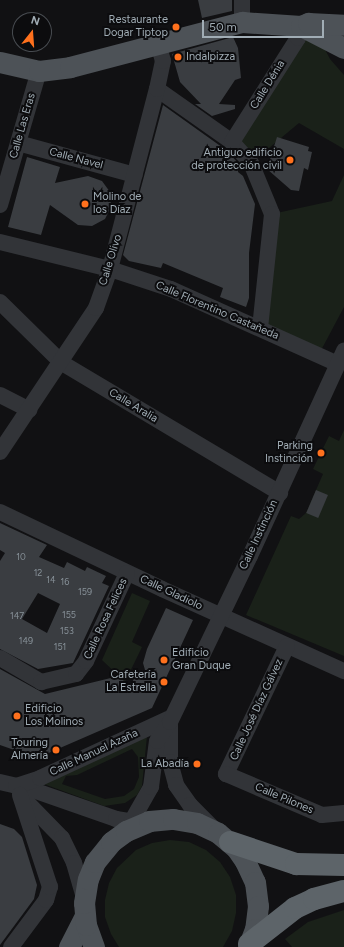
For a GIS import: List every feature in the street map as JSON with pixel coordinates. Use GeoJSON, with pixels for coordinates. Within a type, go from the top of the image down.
{"type":"FeatureCollection","features":[{"type":"Feature","properties":{"kind":"highway"},"geometry":{"type":"LineString","coordinates":[[224,837],[296,864],[344,865]]}},
{"type":"Feature","properties":{"kind":"highway"},"geometry":{"type":"LineString","coordinates":[[248,946],[296,908],[309,901],[344,891]]}},
{"type":"Feature","properties":{"kind":"main road"},"geometry":{"type":"LineString","coordinates":[[0,62],[39,71],[70,67],[242,22],[301,26],[344,48]]}},
{"type":"Feature","properties":{"kind":"main road"},"geometry":{"type":"LineString","coordinates":[[301,26],[308,23],[344,25]]}},
{"type":"Feature","properties":{"kind":"main road"},"geometry":{"type":"LineString","coordinates":[[69,947],[84,907],[88,879],[95,862],[111,842],[133,825],[161,819],[185,820],[224,837],[249,867],[257,890],[258,914],[248,946]]}},
{"type":"Feature","properties":{"kind":"main road"},"geometry":{"type":"LineString","coordinates":[[84,907],[94,947]]}},
{"type":"Feature","properties":{"kind":"street"},"geometry":{"type":"LineString","coordinates":[[242,0],[242,22]]}},
{"type":"Feature","properties":{"kind":"street","name":"Calle Dénia"},"geometry":{"type":"LineString","coordinates":[[232,142],[298,38],[301,26]]}},
{"type":"Feature","properties":{"kind":"street","name":"Calle Olivo"},"geometry":{"type":"LineString","coordinates":[[0,452],[62,363],[96,308],[110,269],[157,89],[163,61],[158,44]]}},
{"type":"Feature","properties":{"kind":"street","name":"Calle Las Eras"},"geometry":{"type":"LineString","coordinates":[[0,205],[39,71]]}},
{"type":"Feature","properties":{"kind":"street"},"geometry":{"type":"LineString","coordinates":[[157,89],[232,142],[251,163],[272,214],[260,328]]}},
{"type":"Feature","properties":{"kind":"street","name":"Calle Navel"},"geometry":{"type":"LineString","coordinates":[[18,143],[135,175]]}},
{"type":"Feature","properties":{"kind":"street","name":"Calle Florentino Castañeda"},"geometry":{"type":"LineString","coordinates":[[0,242],[110,269],[171,289],[260,328],[341,358]]}},
{"type":"Feature","properties":{"kind":"street","name":"Calle Aralia"},"geometry":{"type":"LineString","coordinates":[[0,302],[62,363],[280,492]]}},
{"type":"Feature","properties":{"kind":"street","name":"Calle Instinción"},"geometry":{"type":"LineString","coordinates":[[133,825],[151,787],[157,741],[171,720],[280,492],[341,358]]}},
{"type":"Feature","properties":{"kind":"street"},"geometry":{"type":"LineString","coordinates":[[0,395],[29,410]]}},
{"type":"Feature","properties":{"kind":"street","name":"Calle Gladiolo"},"geometry":{"type":"LineString","coordinates":[[0,512],[220,616],[344,671]]}},
{"type":"Feature","properties":{"kind":"street","name":"Calle Rosa Felices"},"geometry":{"type":"LineString","coordinates":[[0,658],[44,682],[76,674],[86,661],[127,573]]}},
{"type":"Feature","properties":{"kind":"street","name":"Calle José Díaz Gálvez"},"geometry":{"type":"LineString","coordinates":[[226,774],[287,646]]}},
{"type":"Feature","properties":{"kind":"street","name":"Calle Instinción"},"geometry":{"type":"LineString","coordinates":[[171,720],[170,762],[176,785],[194,810],[224,837]]}},
{"type":"Feature","properties":{"kind":"street","name":"Calle Manuel Azaña"},"geometry":{"type":"LineString","coordinates":[[9,787],[40,778],[171,720]]}},
{"type":"Feature","properties":{"kind":"street","name":"Calle Pilones"},"geometry":{"type":"LineString","coordinates":[[226,774],[322,815],[344,813]]}},
{"type":"Feature","properties":{"kind":"street"},"geometry":{"type":"LineString","coordinates":[[9,787],[133,825]]}},
{"type":"Feature","properties":{"kind":"street"},"geometry":{"type":"LineString","coordinates":[[9,787],[62,838],[74,863],[84,907]]}},
{"type":"Feature","properties":{"kind":"street"},"geometry":{"type":"LineString","coordinates":[[9,787],[50,887],[46,900],[11,947]]}},
{"type":"Feature","properties":{"kind":"shaded area"},"geometry":{"type":"Polygon","coordinates":[[[298,38],[321,42],[330,59],[344,75],[344,149],[299,123],[251,163],[232,142],[298,38]]]}},
{"type":"Feature","properties":{"kind":"shaded area"},"geometry":{"type":"Polygon","coordinates":[[[344,175],[344,307],[318,356],[260,328],[272,214],[332,201],[344,175]]]}},
{"type":"Feature","properties":{"kind":"shaded area"},"geometry":{"type":"Polygon","coordinates":[[[344,430],[344,656],[246,615],[291,516],[299,519],[306,513],[323,474],[313,469],[329,436],[339,441],[344,430]]]}},
{"type":"Feature","properties":{"kind":"shaded area"},"geometry":{"type":"Polygon","coordinates":[[[132,593],[150,601],[132,642],[142,647],[125,682],[102,660],[132,593]]]}},
{"type":"Feature","properties":{"kind":"shaded area"},"geometry":{"type":"Polygon","coordinates":[[[147,736],[142,786],[137,795],[125,803],[104,806],[41,783],[147,736]],[[132,749],[77,775],[66,776],[62,784],[105,799],[124,796],[134,789],[139,777],[138,757],[132,749]]]}},
{"type":"Feature","properties":{"kind":"shaded area"},"geometry":{"type":"Polygon","coordinates":[[[170,840],[189,842],[206,850],[220,862],[230,877],[236,895],[236,913],[232,931],[223,947],[119,947],[111,934],[105,917],[105,900],[109,883],[117,868],[136,850],[152,843],[170,840]]]}},
{"type":"Feature","properties":{"kind":"shaded area"},"geometry":{"type":"Polygon","coordinates":[[[344,910],[344,947],[292,947],[285,939],[308,922],[344,910]]]}},
{"type":"Feature","properties":{"kind":"building"},"geometry":{"type":"Polygon","coordinates":[[[198,0],[232,0],[232,11],[202,18],[198,0]]]}},
{"type":"Feature","properties":{"kind":"building"},"geometry":{"type":"Polygon","coordinates":[[[233,37],[238,48],[241,78],[235,80],[219,104],[235,105],[235,109],[212,116],[195,104],[201,104],[180,82],[172,54],[233,37]]]}},
{"type":"Feature","properties":{"kind":"building"},"geometry":{"type":"Polygon","coordinates":[[[163,105],[226,150],[238,163],[238,172],[243,176],[255,204],[249,253],[249,298],[246,307],[220,297],[223,288],[163,263],[161,268],[129,261],[123,255],[163,105]]]}},
{"type":"Feature","properties":{"kind":"building","name":"Antiguo edificio de protección civil"},"geometry":{"type":"Polygon","coordinates":[[[277,137],[309,147],[308,151],[312,152],[308,170],[304,168],[299,191],[291,190],[267,169],[277,137]]]}},
{"type":"Feature","properties":{"kind":"building"},"geometry":{"type":"Polygon","coordinates":[[[27,157],[60,167],[55,183],[88,176],[102,181],[110,192],[111,207],[105,219],[92,226],[78,225],[50,205],[41,235],[8,227],[27,157]]]}},
{"type":"Feature","properties":{"kind":"building"},"geometry":{"type":"Polygon","coordinates":[[[316,490],[328,495],[318,518],[306,513],[316,490]]]}},
{"type":"Feature","properties":{"kind":"building"},"geometry":{"type":"Polygon","coordinates":[[[0,523],[47,545],[39,557],[64,568],[67,562],[85,571],[87,567],[106,576],[102,583],[109,586],[73,663],[38,669],[0,649],[0,561],[5,553],[0,550],[0,523]],[[38,593],[22,619],[47,633],[60,604],[38,593]]]}},
{"type":"Feature","properties":{"kind":"building"},"geometry":{"type":"Polygon","coordinates":[[[166,608],[193,620],[152,708],[37,758],[0,745],[0,669],[45,694],[119,676],[130,687],[137,672],[145,670],[143,663],[147,649],[166,608]]]}},
{"type":"Feature","properties":{"kind":"building"},"geometry":{"type":"Polygon","coordinates":[[[0,824],[14,829],[22,837],[37,885],[34,899],[0,945],[0,824]]]}},
{"type":"Feature","properties":{"kind":"place","name":"Restaurante Dogar Tiptop"},"geometry":{"type":"Point","coordinates":[176,27]}},
{"type":"Feature","properties":{"kind":"place","name":"Indalpizza"},"geometry":{"type":"Point","coordinates":[178,57]}},
{"type":"Feature","properties":{"kind":"place","name":"Antiguo edificio de protección civil"},"geometry":{"type":"Point","coordinates":[290,160]}},
{"type":"Feature","properties":{"kind":"place","name":"Molino de los Díaz"},"geometry":{"type":"Point","coordinates":[85,204]}},
{"type":"Feature","properties":{"kind":"place","name":"Parking Instinción"},"geometry":{"type":"Point","coordinates":[321,453]}},
{"type":"Feature","properties":{"kind":"place","name":"Edificio Gran Duque"},"geometry":{"type":"Point","coordinates":[164,660]}},
{"type":"Feature","properties":{"kind":"place","name":"Cafetería La Estrella"},"geometry":{"type":"Point","coordinates":[164,682]}},
{"type":"Feature","properties":{"kind":"place","name":"Edificio Los Molinos"},"geometry":{"type":"Point","coordinates":[17,716]}},
{"type":"Feature","properties":{"kind":"place","name":"Touring Almería"},"geometry":{"type":"Point","coordinates":[56,750]}},
{"type":"Feature","properties":{"kind":"place","name":"La Abadía"},"geometry":{"type":"Point","coordinates":[197,764]}}]}
